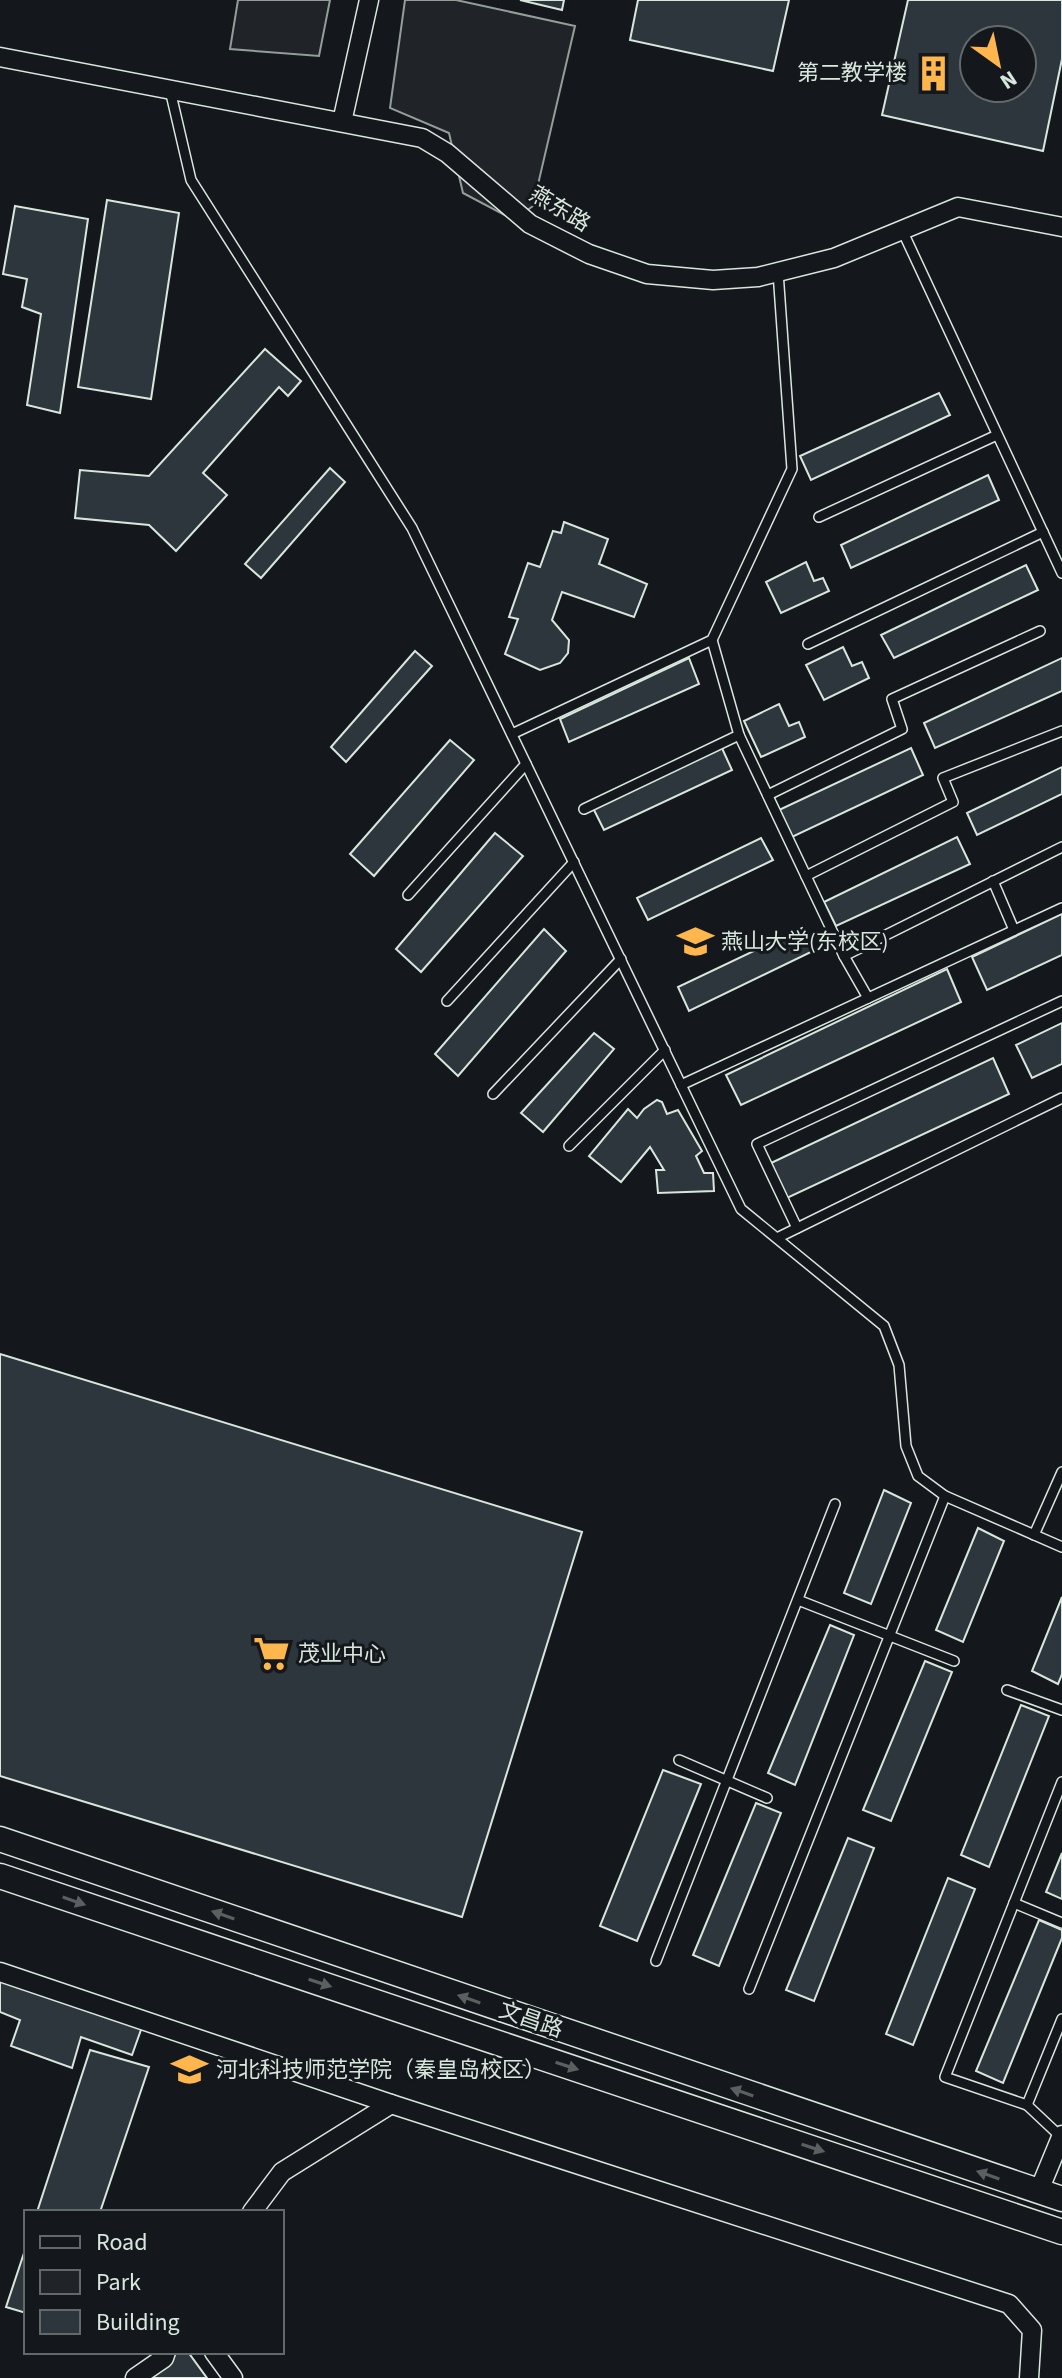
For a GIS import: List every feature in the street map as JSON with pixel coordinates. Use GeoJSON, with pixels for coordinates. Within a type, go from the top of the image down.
{"type":"FeatureCollection","features":[{"type":"Feature","properties":{"kind":"main road","name":"文昌路"},"geometry":{"type":"LineString","coordinates":[[0,1839],[1050,2196]]}},
{"type":"Feature","properties":{"kind":"main road","name":"文昌路"},"geometry":{"type":"LineString","coordinates":[[0,1876],[1062,2232]]}},
{"type":"Feature","properties":{"kind":"street"},"geometry":{"type":"LineString","coordinates":[[342,122],[369,0]]}},
{"type":"Feature","properties":{"kind":"street","name":"燕东路"},"geometry":{"type":"LineString","coordinates":[[0,57],[422,138],[447,153],[530,224],[589,254],[647,274],[713,280],[758,277],[834,258],[958,207],[1062,227]]}},
{"type":"Feature","properties":{"kind":"street"},"geometry":{"type":"LineString","coordinates":[[0,1972],[391,2104],[1009,2304],[1032,2330],[1029,2378]]}},
{"type":"Feature","properties":{"kind":"street"},"geometry":{"type":"LineString","coordinates":[[254,2210],[282,2172],[391,2104]]}},
{"type":"Feature","properties":{"kind":"street"},"geometry":{"type":"LineString","coordinates":[[1050,2196],[1062,2136]]}},
{"type":"Feature","properties":{"kind":"street"},"geometry":{"type":"LineString","coordinates":[[135,2378],[165,2354]]}},
{"type":"Feature","properties":{"kind":"street"},"geometry":{"type":"LineString","coordinates":[[215,2354],[233,2378]]}},
{"type":"Feature","properties":{"kind":"lane"},"geometry":{"type":"LineString","coordinates":[[170,90],[191,180],[412,528],[741,1209],[884,1326],[899,1365],[906,1446],[918,1476],[945,1496],[1062,1547]]}},
{"type":"Feature","properties":{"kind":"lane"},"geometry":{"type":"LineString","coordinates":[[902,230],[1062,573]]}},
{"type":"Feature","properties":{"kind":"lane"},"geometry":{"type":"LineString","coordinates":[[512,734],[712,640],[792,469],[778,272]]}},
{"type":"Feature","properties":{"kind":"lane"},"geometry":{"type":"LineString","coordinates":[[819,517],[997,435]]}},
{"type":"Feature","properties":{"kind":"lane"},"geometry":{"type":"LineString","coordinates":[[808,644],[1043,532]]}},
{"type":"Feature","properties":{"kind":"lane"},"geometry":{"type":"LineString","coordinates":[[768,795],[902,729],[892,699],[1040,631]]}},
{"type":"Feature","properties":{"kind":"lane"},"geometry":{"type":"LineString","coordinates":[[712,640],[739,735],[844,956],[868,998]]}},
{"type":"Feature","properties":{"kind":"lane"},"geometry":{"type":"LineString","coordinates":[[806,876],[953,802],[943,778],[1062,731]]}},
{"type":"Feature","properties":{"kind":"lane"},"geometry":{"type":"LineString","coordinates":[[584,809],[739,735]]}},
{"type":"Feature","properties":{"kind":"lane"},"geometry":{"type":"LineString","coordinates":[[408,895],[526,764]]}},
{"type":"Feature","properties":{"kind":"lane"},"geometry":{"type":"LineString","coordinates":[[844,956],[1062,847]]}},
{"type":"Feature","properties":{"kind":"lane"},"geometry":{"type":"LineString","coordinates":[[447,1001],[574,862]]}},
{"type":"Feature","properties":{"kind":"lane"},"geometry":{"type":"LineString","coordinates":[[993,881],[1014,930]]}},
{"type":"Feature","properties":{"kind":"lane"},"geometry":{"type":"LineString","coordinates":[[681,1085],[1062,908]]}},
{"type":"Feature","properties":{"kind":"lane"},"geometry":{"type":"LineString","coordinates":[[493,1094],[621,959]]}},
{"type":"Feature","properties":{"kind":"lane"},"geometry":{"type":"LineString","coordinates":[[797,1228],[757,1144],[1062,1001]]}},
{"type":"Feature","properties":{"kind":"lane"},"geometry":{"type":"LineString","coordinates":[[569,1146],[665,1050]]}},
{"type":"Feature","properties":{"kind":"lane"},"geometry":{"type":"LineString","coordinates":[[777,1238],[1062,1098]]}},
{"type":"Feature","properties":{"kind":"lane"},"geometry":{"type":"LineString","coordinates":[[1034,1535],[1062,1472]]}},
{"type":"Feature","properties":{"kind":"lane"},"geometry":{"type":"LineString","coordinates":[[1052,1495],[1062,1500]]}},
{"type":"Feature","properties":{"kind":"lane"},"geometry":{"type":"LineString","coordinates":[[749,1989],[945,1496]]}},
{"type":"Feature","properties":{"kind":"lane"},"geometry":{"type":"LineString","coordinates":[[656,1961],[835,1504]]}},
{"type":"Feature","properties":{"kind":"lane"},"geometry":{"type":"LineString","coordinates":[[798,1600],[954,1661]]}},
{"type":"Feature","properties":{"kind":"lane"},"geometry":{"type":"LineString","coordinates":[[1007,1690],[1062,1710]]}},
{"type":"Feature","properties":{"kind":"lane"},"geometry":{"type":"LineString","coordinates":[[679,1760],[767,1798]]}},
{"type":"Feature","properties":{"kind":"lane"},"geometry":{"type":"LineString","coordinates":[[1062,1782],[945,2077],[1027,2105],[1062,2136]]}},
{"type":"Feature","properties":{"kind":"lane"},"geometry":{"type":"LineString","coordinates":[[1014,1903],[1062,1923]]}},
{"type":"Feature","properties":{"kind":"lane"},"geometry":{"type":"LineString","coordinates":[[1027,2105],[1062,2019]]}},
{"type":"Feature","properties":{"kind":"green space"},"geometry":{"type":"Polygon","coordinates":[[[238,0],[330,0],[319,56],[230,49],[238,0]]]}},
{"type":"Feature","properties":{"kind":"green space"},"geometry":{"type":"Polygon","coordinates":[[[405,0],[456,0],[575,26],[533,206],[514,220],[463,193],[449,133],[390,108],[405,0]]]}},
{"type":"Feature","properties":{"kind":"building"},"geometry":{"type":"Polygon","coordinates":[[[520,0],[564,0],[562,10],[520,0]]]}},
{"type":"Feature","properties":{"kind":"building"},"geometry":{"type":"Polygon","coordinates":[[[638,0],[789,0],[773,71],[630,40],[638,0]]]}},
{"type":"Feature","properties":{"kind":"building","name":"第二教学楼"},"geometry":{"type":"Polygon","coordinates":[[[908,0],[1062,0],[1062,59],[1043,151],[882,115],[908,0]]]}},
{"type":"Feature","properties":{"kind":"building"},"geometry":{"type":"Polygon","coordinates":[[[107,200],[179,213],[151,399],[78,387],[107,200]]]}},
{"type":"Feature","properties":{"kind":"building"},"geometry":{"type":"Polygon","coordinates":[[[15,206],[88,219],[60,413],[27,405],[41,314],[22,307],[27,279],[3,274],[15,206]]]}},
{"type":"Feature","properties":{"kind":"building"},"geometry":{"type":"Polygon","coordinates":[[[265,349],[301,381],[288,396],[279,387],[203,473],[227,495],[176,551],[149,525],[75,518],[80,470],[149,476],[265,349]]]}},
{"type":"Feature","properties":{"kind":"building"},"geometry":{"type":"Polygon","coordinates":[[[939,393],[950,415],[811,480],[800,456],[939,393]]]}},
{"type":"Feature","properties":{"kind":"building"},"geometry":{"type":"Polygon","coordinates":[[[330,468],[345,482],[261,578],[245,564],[330,468]]]}},
{"type":"Feature","properties":{"kind":"building"},"geometry":{"type":"Polygon","coordinates":[[[988,475],[999,500],[851,568],[841,545],[988,475]]]}},
{"type":"Feature","properties":{"kind":"building"},"geometry":{"type":"Polygon","coordinates":[[[564,522],[608,539],[599,564],[647,584],[634,617],[562,592],[552,620],[569,640],[568,653],[560,663],[540,670],[505,654],[518,619],[509,617],[528,563],[540,567],[553,531],[561,533],[564,522]]]}},
{"type":"Feature","properties":{"kind":"building"},"geometry":{"type":"Polygon","coordinates":[[[806,562],[814,581],[823,578],[829,591],[781,613],[766,582],[806,562]]]}},
{"type":"Feature","properties":{"kind":"building"},"geometry":{"type":"Polygon","coordinates":[[[1026,565],[1038,590],[894,658],[881,635],[1026,565]]]}},
{"type":"Feature","properties":{"kind":"building"},"geometry":{"type":"Polygon","coordinates":[[[843,647],[852,666],[862,662],[869,678],[824,700],[806,665],[843,647]]]}},
{"type":"Feature","properties":{"kind":"building"},"geometry":{"type":"Polygon","coordinates":[[[415,651],[432,666],[346,762],[331,747],[415,651]]]}},
{"type":"Feature","properties":{"kind":"building"},"geometry":{"type":"Polygon","coordinates":[[[689,658],[699,684],[569,742],[560,719],[689,658]]]}},
{"type":"Feature","properties":{"kind":"building"},"geometry":{"type":"Polygon","coordinates":[[[1062,658],[1062,691],[935,748],[924,723],[1062,658]]]}},
{"type":"Feature","properties":{"kind":"building"},"geometry":{"type":"Polygon","coordinates":[[[779,704],[789,726],[799,722],[805,737],[761,757],[744,721],[779,704]]]}},
{"type":"Feature","properties":{"kind":"building"},"geometry":{"type":"Polygon","coordinates":[[[450,740],[474,760],[374,876],[350,854],[450,740]]]}},
{"type":"Feature","properties":{"kind":"building"},"geometry":{"type":"Polygon","coordinates":[[[721,746],[732,770],[604,830],[593,808],[721,746]]]}},
{"type":"Feature","properties":{"kind":"building"},"geometry":{"type":"Polygon","coordinates":[[[911,748],[923,775],[792,837],[779,810],[911,748]]]}},
{"type":"Feature","properties":{"kind":"building"},"geometry":{"type":"Polygon","coordinates":[[[1062,767],[1062,794],[977,835],[967,813],[1062,767]]]}},
{"type":"Feature","properties":{"kind":"building"},"geometry":{"type":"Polygon","coordinates":[[[495,833],[523,856],[421,972],[396,949],[495,833]]]}},
{"type":"Feature","properties":{"kind":"building"},"geometry":{"type":"Polygon","coordinates":[[[957,837],[970,864],[836,926],[824,902],[957,837]]]}},
{"type":"Feature","properties":{"kind":"building"},"geometry":{"type":"Polygon","coordinates":[[[761,838],[773,860],[648,920],[637,898],[761,838]]]}},
{"type":"Feature","properties":{"kind":"building"},"geometry":{"type":"Polygon","coordinates":[[[1062,914],[1062,955],[987,990],[972,957],[1062,914]]]}},
{"type":"Feature","properties":{"kind":"building"},"geometry":{"type":"Polygon","coordinates":[[[802,928],[813,951],[689,1011],[678,987],[802,928]]]}},
{"type":"Feature","properties":{"kind":"building"},"geometry":{"type":"Polygon","coordinates":[[[544,929],[566,951],[458,1076],[435,1054],[544,929]]]}},
{"type":"Feature","properties":{"kind":"building"},"geometry":{"type":"Polygon","coordinates":[[[947,969],[961,1002],[741,1105],[726,1075],[947,969]]]}},
{"type":"Feature","properties":{"kind":"building"},"geometry":{"type":"Polygon","coordinates":[[[1062,1023],[1062,1064],[1032,1078],[1016,1045],[1062,1023]]]}},
{"type":"Feature","properties":{"kind":"building"},"geometry":{"type":"Polygon","coordinates":[[[594,1033],[614,1049],[543,1132],[521,1113],[594,1033]]]}},
{"type":"Feature","properties":{"kind":"building"},"geometry":{"type":"Polygon","coordinates":[[[993,1058],[1009,1094],[787,1198],[771,1163],[993,1058]]]}},
{"type":"Feature","properties":{"kind":"building"},"geometry":{"type":"Polygon","coordinates":[[[657,1100],[662,1102],[667,1114],[678,1110],[702,1151],[696,1156],[704,1173],[713,1173],[714,1191],[658,1193],[656,1170],[664,1170],[650,1147],[621,1182],[589,1156],[628,1109],[637,1118],[657,1100]]]}},
{"type":"Feature","properties":{"kind":"building","name":"茂业中心"},"geometry":{"type":"Polygon","coordinates":[[[0,1354],[582,1532],[462,1917],[0,1776],[0,1354]]]}},
{"type":"Feature","properties":{"kind":"building"},"geometry":{"type":"Polygon","coordinates":[[[884,1490],[911,1503],[871,1604],[844,1593],[884,1490]]]}},
{"type":"Feature","properties":{"kind":"building"},"geometry":{"type":"Polygon","coordinates":[[[978,1528],[1004,1541],[963,1642],[936,1630],[978,1528]]]}},
{"type":"Feature","properties":{"kind":"building"},"geometry":{"type":"Polygon","coordinates":[[[1062,1597],[1062,1674],[1058,1684],[1032,1671],[1062,1597]]]}},
{"type":"Feature","properties":{"kind":"building"},"geometry":{"type":"Polygon","coordinates":[[[830,1625],[854,1635],[795,1785],[768,1773],[830,1625]]]}},
{"type":"Feature","properties":{"kind":"building"},"geometry":{"type":"Polygon","coordinates":[[[925,1661],[952,1672],[891,1821],[863,1810],[925,1661]]]}},
{"type":"Feature","properties":{"kind":"building"},"geometry":{"type":"Polygon","coordinates":[[[1021,1705],[1049,1716],[989,1867],[961,1855],[1021,1705]]]}},
{"type":"Feature","properties":{"kind":"building"},"geometry":{"type":"Polygon","coordinates":[[[663,1770],[701,1784],[637,1941],[600,1926],[663,1770]]]}},
{"type":"Feature","properties":{"kind":"building"},"geometry":{"type":"Polygon","coordinates":[[[756,1803],[781,1813],[719,1966],[693,1955],[756,1803]]]}},
{"type":"Feature","properties":{"kind":"building"},"geometry":{"type":"Polygon","coordinates":[[[848,1838],[874,1848],[814,2001],[786,1990],[848,1838]]]}},
{"type":"Feature","properties":{"kind":"building"},"geometry":{"type":"Polygon","coordinates":[[[1062,1853],[1062,1899],[1046,1892],[1062,1853]]]}},
{"type":"Feature","properties":{"kind":"building"},"geometry":{"type":"Polygon","coordinates":[[[948,1878],[975,1889],[913,2045],[886,2034],[948,1878]]]}},
{"type":"Feature","properties":{"kind":"building"},"geometry":{"type":"Polygon","coordinates":[[[1039,1920],[1062,1930],[1062,1938],[1003,2083],[976,2071],[1039,1920]]]}},
{"type":"Feature","properties":{"kind":"building"},"geometry":{"type":"Polygon","coordinates":[[[0,1964],[147,2013],[132,2055],[81,2037],[72,2068],[11,2046],[20,2020],[0,2012],[0,1964]]]}},
{"type":"Feature","properties":{"kind":"building"},"geometry":{"type":"Polygon","coordinates":[[[90,2050],[149,2067],[101,2210],[38,2210],[90,2050]]]}},
{"type":"Feature","properties":{"kind":"building"},"geometry":{"type":"Polygon","coordinates":[[[24,2253],[24,2312],[6,2307],[24,2253]]]}},
{"type":"Feature","properties":{"kind":"building"},"geometry":{"type":"Polygon","coordinates":[[[170,2354],[189,2354],[207,2378],[147,2378],[170,2354]]]}},
{"type":"Feature","properties":{"kind":"place","name":"第二教学楼"},"geometry":{"type":"Point","coordinates":[933,73]}},
{"type":"Feature","properties":{"kind":"place","name":"燕山大学(东校区)"},"geometry":{"type":"Point","coordinates":[695,942]}},
{"type":"Feature","properties":{"kind":"place","name":"茂业中心"},"geometry":{"type":"Point","coordinates":[272,1654]}},
{"type":"Feature","properties":{"kind":"place","name":"河北科技师范学院（秦皇岛校区）"},"geometry":{"type":"Point","coordinates":[190,2070]}}]}
